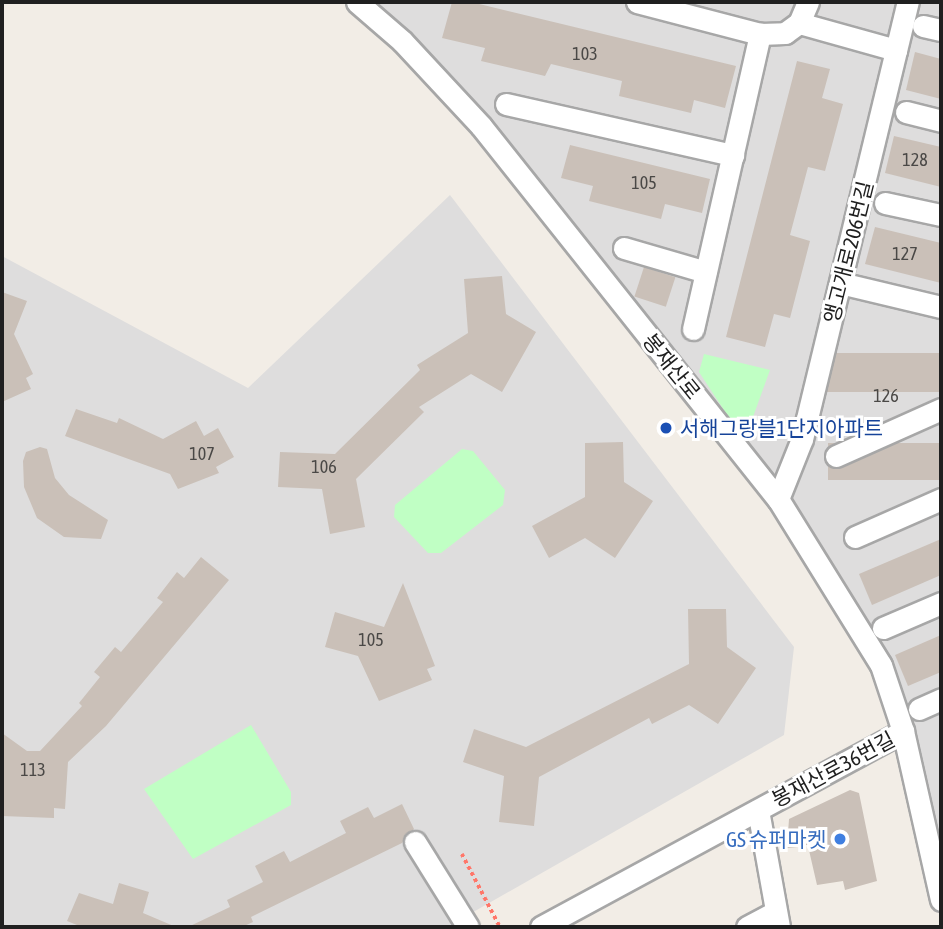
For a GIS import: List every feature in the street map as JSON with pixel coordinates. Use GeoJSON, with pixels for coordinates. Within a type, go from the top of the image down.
{"type":"FeatureCollection","features":[{"type":"Feature","properties":{"kind":"street","name":"봉재산로"},"geometry":{"type":"LineString","coordinates":[[357,2],[402,41],[481,126],[778,499],[881,665],[903,732],[941,900]]}},
{"type":"Feature","properties":{"kind":"street"},"geometry":{"type":"LineString","coordinates":[[637,2],[760,34],[785,33],[799,23],[808,2]]}},
{"type":"Feature","properties":{"kind":"street","name":"앵고개로206번길"},"geometry":{"type":"LineString","coordinates":[[778,499],[802,439],[908,2]]}},
{"type":"Feature","properties":{"kind":"street"},"geometry":{"type":"LineString","coordinates":[[799,23],[897,50]]}},
{"type":"Feature","properties":{"kind":"street"},"geometry":{"type":"LineString","coordinates":[[693,329],[760,34]]}},
{"type":"Feature","properties":{"kind":"street"},"geometry":{"type":"LineString","coordinates":[[506,104],[733,155]]}},
{"type":"Feature","properties":{"kind":"street"},"geometry":{"type":"LineString","coordinates":[[906,112],[941,121]]}},
{"type":"Feature","properties":{"kind":"street"},"geometry":{"type":"LineString","coordinates":[[885,203],[941,215]]}},
{"type":"Feature","properties":{"kind":"street"},"geometry":{"type":"LineString","coordinates":[[624,248],[706,272]]}},
{"type":"Feature","properties":{"kind":"street"},"geometry":{"type":"LineString","coordinates":[[840,283],[941,307]]}},
{"type":"Feature","properties":{"kind":"street"},"geometry":{"type":"LineString","coordinates":[[836,456],[941,409]]}},
{"type":"Feature","properties":{"kind":"street"},"geometry":{"type":"LineString","coordinates":[[855,537],[941,499]]}},
{"type":"Feature","properties":{"kind":"street"},"geometry":{"type":"LineString","coordinates":[[883,628],[941,603]]}},
{"type":"Feature","properties":{"kind":"street"},"geometry":{"type":"LineString","coordinates":[[919,709],[941,699]]}},
{"type":"Feature","properties":{"kind":"street","name":"봉재산로36번길"},"geometry":{"type":"LineString","coordinates":[[541,927],[903,732]]}},
{"type":"Feature","properties":{"kind":"street"},"geometry":{"type":"LineString","coordinates":[[747,927],[777,920],[758,810]]}},
{"type":"Feature","properties":{"kind":"street"},"geometry":{"type":"LineString","coordinates":[[415,842],[468,927]]}},
{"type":"Feature","properties":{"kind":"path"},"geometry":{"type":"LineString","coordinates":[[462,854],[500,927]]}},
{"type":"Feature","properties":{"kind":"shaded area"},"geometry":{"type":"Polygon","coordinates":[[[357,2],[941,2],[941,907],[881,665],[778,499],[481,126],[357,2]]]}},
{"type":"Feature","properties":{"kind":"shaded area","name":"서해그랑블1단지아파트"},"geometry":{"type":"Polygon","coordinates":[[[450,195],[794,647],[784,735],[447,927],[4,927],[2,256],[248,388],[450,195]]]}},
{"type":"Feature","properties":{"kind":"green space"},"geometry":{"type":"Polygon","coordinates":[[[704,354],[770,370],[749,428],[737,430],[699,372],[704,354]]]}},
{"type":"Feature","properties":{"kind":"green space"},"geometry":{"type":"Polygon","coordinates":[[[462,449],[473,451],[505,490],[503,505],[441,553],[428,553],[394,517],[395,505],[462,449]]]}},
{"type":"Feature","properties":{"kind":"green space"},"geometry":{"type":"Polygon","coordinates":[[[251,725],[291,792],[291,805],[193,859],[144,789],[251,725]]]}},
{"type":"Feature","properties":{"kind":"building"},"geometry":{"type":"Polygon","coordinates":[[[452,2],[471,2],[736,66],[725,108],[694,100],[691,113],[619,96],[622,81],[551,64],[545,76],[481,61],[485,48],[442,38],[452,2]]]}},
{"type":"Feature","properties":{"kind":"building"},"geometry":{"type":"Polygon","coordinates":[[[915,52],[941,59],[941,99],[906,90],[915,52]]]}},
{"type":"Feature","properties":{"kind":"building"},"geometry":{"type":"Polygon","coordinates":[[[797,61],[830,69],[822,98],[843,104],[825,171],[808,167],[790,235],[810,241],[790,318],[774,314],[765,347],[726,337],[797,61]]]}},
{"type":"Feature","properties":{"kind":"building"},"geometry":{"type":"Polygon","coordinates":[[[894,136],[941,147],[941,187],[885,173],[894,136]]]}},
{"type":"Feature","properties":{"kind":"building"},"geometry":{"type":"Polygon","coordinates":[[[570,145],[710,179],[702,213],[665,204],[661,219],[589,201],[593,186],[561,178],[570,145]]]}},
{"type":"Feature","properties":{"kind":"building"},"geometry":{"type":"Polygon","coordinates":[[[875,227],[941,243],[941,283],[865,264],[875,227]]]}},
{"type":"Feature","properties":{"kind":"building"},"geometry":{"type":"Polygon","coordinates":[[[644,267],[675,277],[666,307],[634,296],[644,267]]]}},
{"type":"Feature","properties":{"kind":"building"},"geometry":{"type":"Polygon","coordinates":[[[502,276],[506,314],[536,332],[502,392],[471,374],[419,407],[424,412],[356,479],[365,527],[330,534],[322,489],[278,487],[280,452],[335,454],[420,370],[417,365],[468,333],[464,279],[502,276]]]}},
{"type":"Feature","properties":{"kind":"building"},"geometry":{"type":"Polygon","coordinates":[[[2,292],[27,301],[14,334],[33,374],[26,378],[31,389],[2,402],[2,292]]]}},
{"type":"Feature","properties":{"kind":"building"},"geometry":{"type":"Polygon","coordinates":[[[822,353],[941,353],[941,392],[822,392],[822,353]]]}},
{"type":"Feature","properties":{"kind":"building"},"geometry":{"type":"Polygon","coordinates":[[[76,409],[117,423],[119,418],[163,439],[196,421],[204,436],[218,428],[234,457],[216,467],[219,473],[178,489],[170,474],[65,436],[76,409]]]}},
{"type":"Feature","properties":{"kind":"building"},"geometry":{"type":"Polygon","coordinates":[[[623,442],[624,482],[653,501],[615,558],[585,538],[549,558],[532,526],[585,497],[585,443],[623,442]]]}},
{"type":"Feature","properties":{"kind":"building"},"geometry":{"type":"Polygon","coordinates":[[[828,443],[941,443],[941,480],[828,480],[828,443]]]}},
{"type":"Feature","properties":{"kind":"building"},"geometry":{"type":"Polygon","coordinates":[[[40,447],[47,449],[55,478],[69,495],[108,520],[101,539],[64,537],[37,518],[24,487],[23,461],[26,452],[40,447]]]}},
{"type":"Feature","properties":{"kind":"building"},"geometry":{"type":"Polygon","coordinates":[[[941,539],[941,575],[872,605],[859,574],[941,539]]]}},
{"type":"Feature","properties":{"kind":"building"},"geometry":{"type":"Polygon","coordinates":[[[201,557],[229,580],[106,726],[68,762],[65,809],[54,808],[54,818],[2,816],[2,733],[27,751],[40,751],[82,706],[79,703],[100,677],[94,672],[115,647],[121,652],[163,602],[157,598],[177,572],[184,578],[201,557]]]}},
{"type":"Feature","properties":{"kind":"building"},"geometry":{"type":"Polygon","coordinates":[[[403,583],[435,666],[427,669],[432,680],[379,701],[358,656],[325,647],[335,612],[384,627],[403,583]]]}},
{"type":"Feature","properties":{"kind":"building"},"geometry":{"type":"Polygon","coordinates":[[[688,609],[726,609],[727,647],[756,668],[718,724],[689,705],[652,724],[649,718],[539,777],[534,826],[499,822],[504,776],[463,762],[474,729],[526,747],[689,664],[688,609]]]}},
{"type":"Feature","properties":{"kind":"building"},"geometry":{"type":"Polygon","coordinates":[[[941,635],[941,672],[908,686],[895,655],[941,635]]]}},
{"type":"Feature","properties":{"kind":"building"},"geometry":{"type":"Polygon","coordinates":[[[850,790],[859,793],[877,881],[845,890],[843,881],[817,885],[808,846],[787,848],[789,819],[850,790]]]}},
{"type":"Feature","properties":{"kind":"building"},"geometry":{"type":"Polygon","coordinates":[[[402,804],[414,829],[402,843],[251,917],[253,922],[242,927],[188,927],[230,907],[227,900],[263,882],[255,866],[284,851],[290,862],[346,833],[340,821],[368,807],[374,818],[402,804]]]}},
{"type":"Feature","properties":{"kind":"building"},"geometry":{"type":"Polygon","coordinates":[[[119,883],[149,892],[143,913],[176,927],[82,927],[67,921],[79,893],[113,904],[119,883]]]}},
{"type":"Feature","properties":{"kind":"place","name":"서해그랑블1단지아파트"},"geometry":{"type":"Point","coordinates":[666,428]}},
{"type":"Feature","properties":{"kind":"place","name":"GS 슈퍼마켓"},"geometry":{"type":"Point","coordinates":[840,839]}}]}
